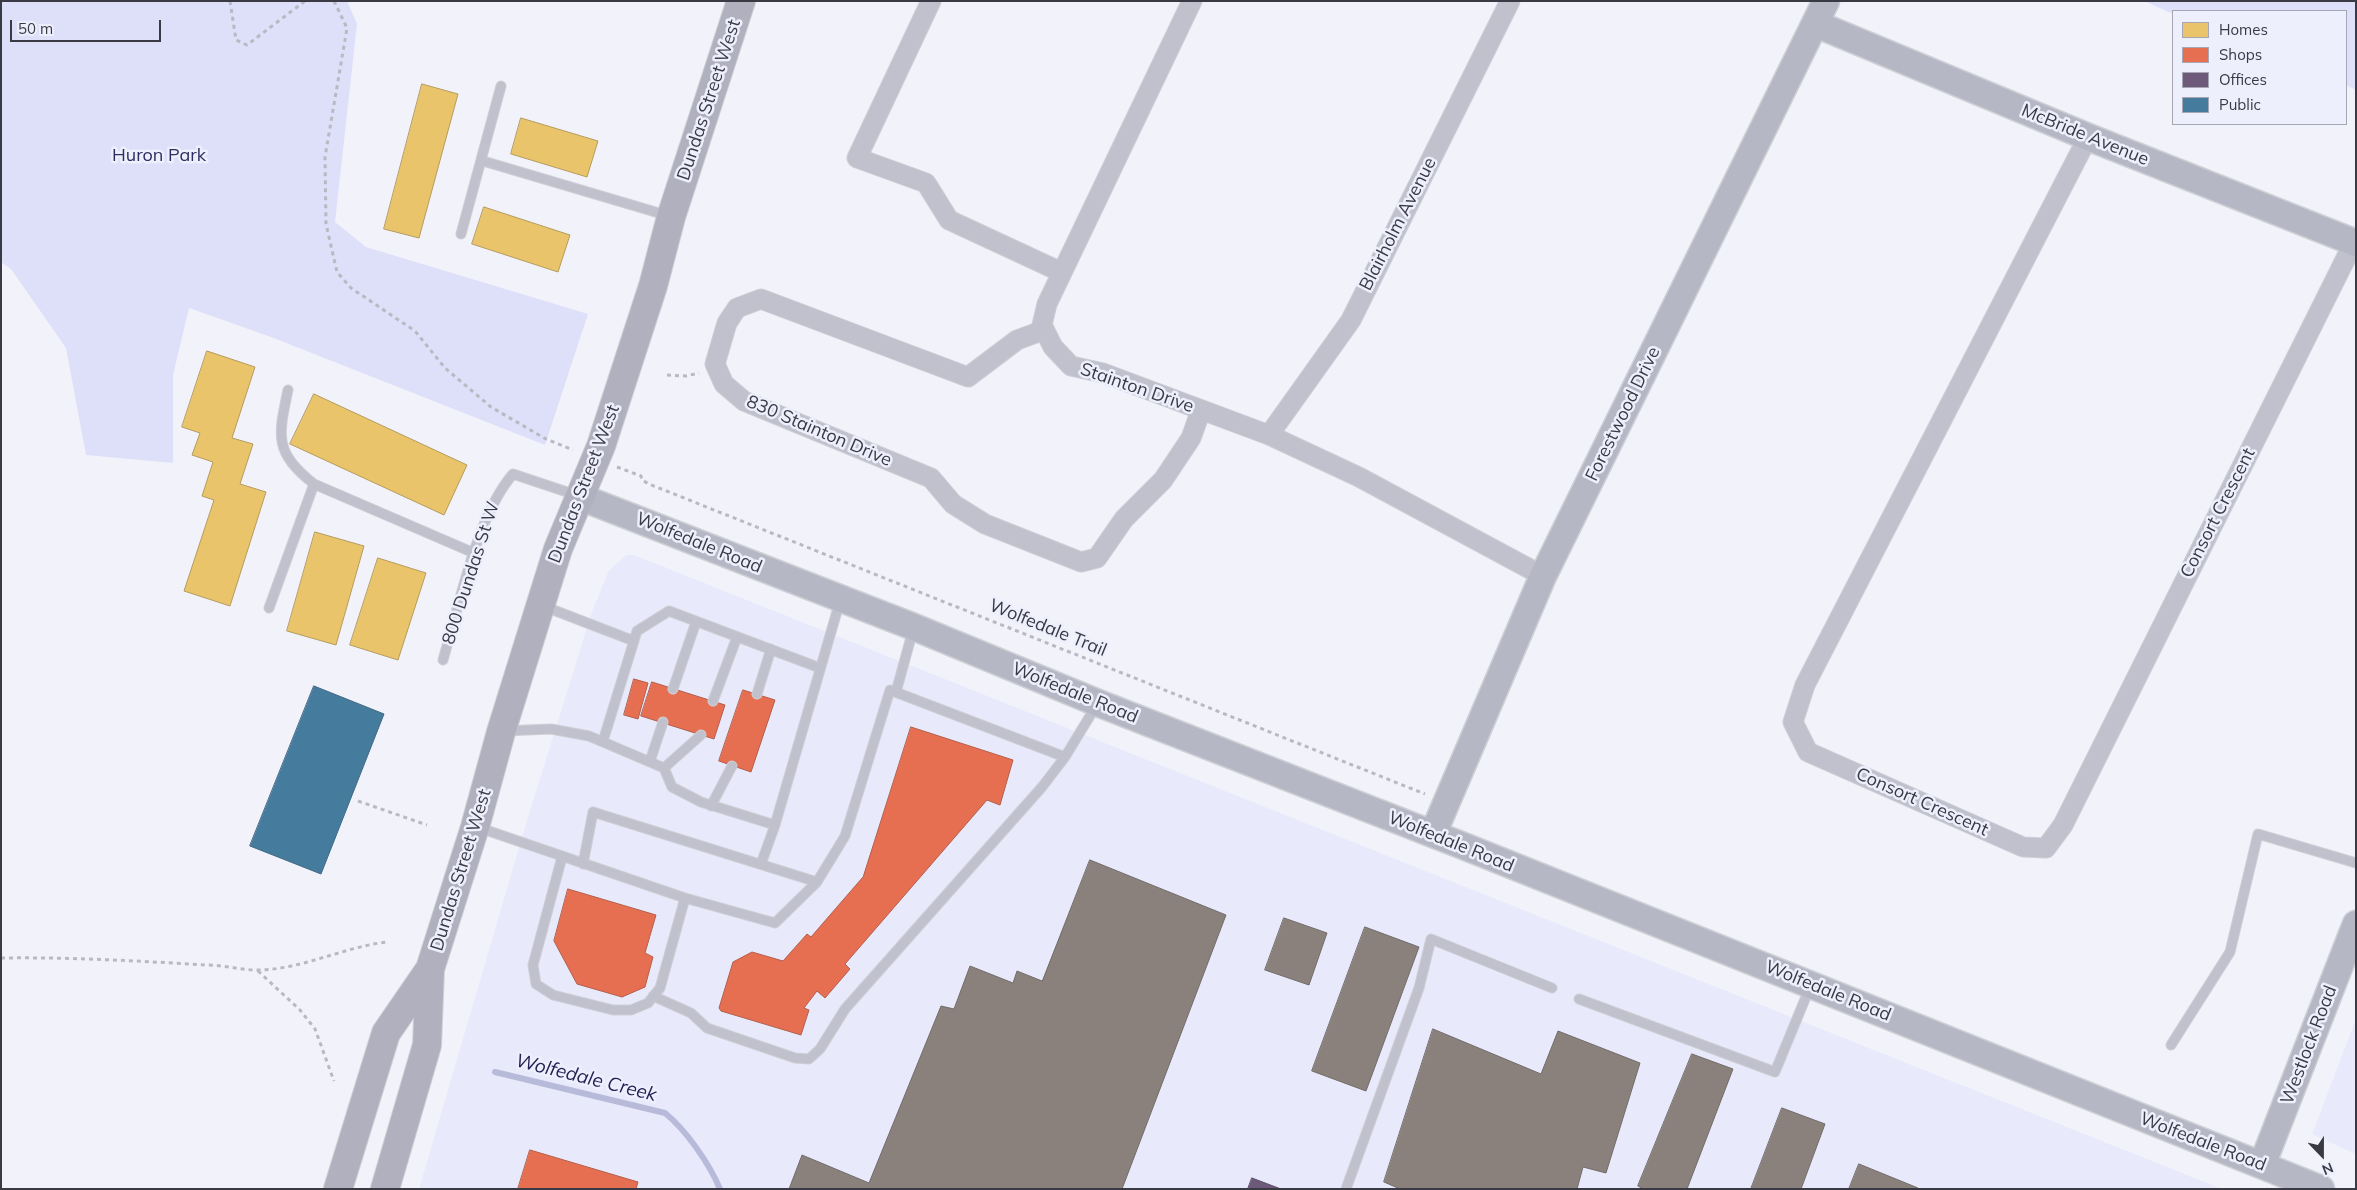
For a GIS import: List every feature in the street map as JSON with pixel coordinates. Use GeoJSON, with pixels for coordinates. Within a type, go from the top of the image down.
{"type":"FeatureCollection","features":[{"type":"Feature","properties":{"kind":"main road","name":"Dundas Street West"},"geometry":{"type":"LineString","coordinates":[[385,1189],[428,1045],[430,968],[475,827],[501,732],[540,604],[558,549],[601,446],[653,286],[671,217],[741,1]]}},
{"type":"Feature","properties":{"kind":"main road","name":"Dundas Street West"},"geometry":{"type":"LineString","coordinates":[[338,1189],[386,1033],[430,968]]}},
{"type":"Feature","properties":{"kind":"street"},"geometry":{"type":"LineString","coordinates":[[931,1],[857,158],[926,183],[949,220],[1062,272]]}},
{"type":"Feature","properties":{"kind":"street"},"geometry":{"type":"LineString","coordinates":[[717,368],[715,364],[726,323],[736,308],[761,298],[968,376],[1017,340],[1044,330],[1042,325],[1047,304],[1192,1]]}},
{"type":"Feature","properties":{"kind":"street","name":"Blairholm Avenue"},"geometry":{"type":"LineString","coordinates":[[1269,435],[1350,320],[1510,1]]}},
{"type":"Feature","properties":{"kind":"street","name":"McBride Avenue"},"geometry":{"type":"LineString","coordinates":[[1821,13],[2088,137],[2355,242]]}},
{"type":"Feature","properties":{"kind":"street","name":"Forestwood Drive"},"geometry":{"type":"LineString","coordinates":[[1433,834],[1543,576],[1821,13]]}},
{"type":"Feature","properties":{"kind":"street","name":"Consort Crescent"},"geometry":{"type":"LineString","coordinates":[[2088,137],[1805,685],[1793,722],[1808,752],[2023,847],[2046,848],[2063,825],[2355,242]]}},
{"type":"Feature","properties":{"kind":"street","name":"Stainton Drive"},"geometry":{"type":"LineString","coordinates":[[1044,330],[1054,347],[1071,366],[1102,373],[1269,435],[1359,477],[1543,576]]}},
{"type":"Feature","properties":{"kind":"street","name":"830 Stainton Drive"},"geometry":{"type":"LineString","coordinates":[[717,368],[724,384],[744,401],[931,478],[953,504],[985,524],[1081,562],[1096,558],[1124,519],[1163,480],[1191,438],[1201,410]]}},
{"type":"Feature","properties":{"kind":"street","name":"Wolfedale Road"},"geometry":{"type":"LineString","coordinates":[[580,497],[914,627],[1098,703],[1811,984],[2321,1189]]}},
{"type":"Feature","properties":{"kind":"street","name":"Westlock Road"},"geometry":{"type":"LineString","coordinates":[[2262,1165],[2356,924]]}},
{"type":"Feature","properties":{"kind":"lane"},"geometry":{"type":"LineString","coordinates":[[461,234],[483,161],[501,86]]}},
{"type":"Feature","properties":{"kind":"lane"},"geometry":{"type":"LineString","coordinates":[[483,161],[671,217]]}},
{"type":"Feature","properties":{"kind":"lane"},"geometry":{"type":"LineString","coordinates":[[288,390],[280,428],[282,450],[298,471],[314,484],[474,554]]}},
{"type":"Feature","properties":{"kind":"lane","name":"800 Dundas St W"},"geometry":{"type":"LineString","coordinates":[[443,660],[474,554],[500,489],[513,474],[529,477],[580,497]]}},
{"type":"Feature","properties":{"kind":"lane"},"geometry":{"type":"LineString","coordinates":[[269,608],[314,484]]}},
{"type":"Feature","properties":{"kind":"lane"},"geometry":{"type":"LineString","coordinates":[[761,864],[775,825],[840,599]]}},
{"type":"Feature","properties":{"kind":"lane"},"geometry":{"type":"LineString","coordinates":[[540,604],[634,641]]}},
{"type":"Feature","properties":{"kind":"lane"},"geometry":{"type":"LineString","coordinates":[[603,741],[637,631],[669,611],[820,668]]}},
{"type":"Feature","properties":{"kind":"lane"},"geometry":{"type":"LineString","coordinates":[[673,689],[696,622]]}},
{"type":"Feature","properties":{"kind":"lane"},"geometry":{"type":"LineString","coordinates":[[896,692],[914,627]]}},
{"type":"Feature","properties":{"kind":"lane"},"geometry":{"type":"LineString","coordinates":[[713,702],[738,637]]}},
{"type":"Feature","properties":{"kind":"lane"},"geometry":{"type":"LineString","coordinates":[[757,694],[771,650]]}},
{"type":"Feature","properties":{"kind":"lane"},"geometry":{"type":"LineString","coordinates":[[475,827],[685,898],[775,923],[817,882],[845,836],[890,690],[1065,757]]}},
{"type":"Feature","properties":{"kind":"lane"},"geometry":{"type":"LineString","coordinates":[[653,996],[692,1013],[707,1028],[795,1058],[809,1059],[820,1049],[845,1008],[1065,757],[1098,703]]}},
{"type":"Feature","properties":{"kind":"lane"},"geometry":{"type":"LineString","coordinates":[[650,760],[663,722]]}},
{"type":"Feature","properties":{"kind":"lane"},"geometry":{"type":"LineString","coordinates":[[501,732],[551,729],[589,736],[650,760],[664,768],[672,787],[711,806],[775,825]]}},
{"type":"Feature","properties":{"kind":"lane"},"geometry":{"type":"LineString","coordinates":[[664,768],[701,735]]}},
{"type":"Feature","properties":{"kind":"lane"},"geometry":{"type":"LineString","coordinates":[[711,806],[732,766]]}},
{"type":"Feature","properties":{"kind":"lane"},"geometry":{"type":"LineString","coordinates":[[583,864],[593,812],[817,882]]}},
{"type":"Feature","properties":{"kind":"lane"},"geometry":{"type":"LineString","coordinates":[[2171,1045],[2230,952],[2258,834],[2356,863]]}},
{"type":"Feature","properties":{"kind":"lane"},"geometry":{"type":"LineString","coordinates":[[562,857],[533,965],[536,984],[553,995],[613,1010],[631,1010],[648,1002],[660,988],[685,898]]}},
{"type":"Feature","properties":{"kind":"lane"},"geometry":{"type":"LineString","coordinates":[[1346,1189],[1419,988],[1431,939],[1552,988]]}},
{"type":"Feature","properties":{"kind":"lane"},"geometry":{"type":"LineString","coordinates":[[1579,1000],[1775,1072],[1811,984]]}},
{"type":"Feature","properties":{"kind":"path"},"geometry":{"type":"LineString","coordinates":[[230,1],[236,40],[247,45],[306,1]]}},
{"type":"Feature","properties":{"kind":"path"},"geometry":{"type":"LineString","coordinates":[[334,1],[347,28],[325,156],[326,224],[337,272],[351,288],[415,331],[445,368],[491,407],[553,442]]}},
{"type":"Feature","properties":{"kind":"path"},"geometry":{"type":"LineString","coordinates":[[667,375],[686,376],[717,368]]}},
{"type":"Feature","properties":{"kind":"path","name":"Wolfedale Trail"},"geometry":{"type":"LineString","coordinates":[[641,476],[642,480],[649,484],[1402,784],[1446,804]]}},
{"type":"Feature","properties":{"kind":"path"},"geometry":{"type":"LineString","coordinates":[[358,801],[427,825]]}},
{"type":"Feature","properties":{"kind":"path"},"geometry":{"type":"LineString","coordinates":[[1,958],[77,957],[218,965],[257,970],[317,960],[354,948],[387,942]]}},
{"type":"Feature","properties":{"kind":"path"},"geometry":{"type":"LineString","coordinates":[[257,970],[300,1010],[315,1029],[334,1081]]}},
{"type":"Feature","properties":{"kind":"shaded area"},"geometry":{"type":"Polygon","coordinates":[[[626,555],[634,555],[2222,1189],[419,1189],[525,827],[592,612],[608,572],[626,555]]]}},
{"type":"Feature","properties":{"kind":"shaded area"},"geometry":{"type":"Polygon","coordinates":[[[2356,1019],[2356,1154],[2312,1134],[2356,1019]]]}},
{"type":"Feature","properties":{"kind":"green space","name":"Huron Park"},"geometry":{"type":"Polygon","coordinates":[[[1,1],[347,1],[357,24],[335,222],[366,247],[588,314],[545,445],[271,337],[189,308],[173,375],[173,463],[86,455],[66,348],[11,269],[1,262],[1,1]]]}},
{"type":"Feature","properties":{"kind":"green space"},"geometry":{"type":"Polygon","coordinates":[[[2144,1],[2356,1],[2356,90],[2347,86],[2347,10],[2172,10],[2172,14],[2144,1]]]}},
{"type":"Feature","properties":{"kind":"building: Homes"},"geometry":{"type":"Polygon","coordinates":[[[422,84],[458,94],[419,238],[384,229],[422,84]]]}},
{"type":"Feature","properties":{"kind":"building: Homes"},"geometry":{"type":"Polygon","coordinates":[[[521,118],[598,141],[587,177],[511,154],[521,118]]]}},
{"type":"Feature","properties":{"kind":"building: Homes"},"geometry":{"type":"Polygon","coordinates":[[[484,207],[570,235],[558,272],[472,244],[484,207]]]}},
{"type":"Feature","properties":{"kind":"building: Homes"},"geometry":{"type":"Polygon","coordinates":[[[207,351],[255,367],[232,438],[253,444],[240,484],[266,492],[230,606],[184,591],[214,500],[202,496],[213,462],[192,455],[200,433],[182,427],[207,351]]]}},
{"type":"Feature","properties":{"kind":"building: Homes"},"geometry":{"type":"Polygon","coordinates":[[[314,394],[467,465],[444,515],[290,444],[314,394]]]}},
{"type":"Feature","properties":{"kind":"building: Homes"},"geometry":{"type":"Polygon","coordinates":[[[315,532],[364,546],[336,645],[287,631],[315,532]]]}},
{"type":"Feature","properties":{"kind":"building: Homes"},"geometry":{"type":"Polygon","coordinates":[[[378,558],[426,573],[398,660],[350,645],[378,558]]]}},
{"type":"Feature","properties":{"kind":"building: Shops"},"geometry":{"type":"Polygon","coordinates":[[[634,679],[648,683],[638,719],[624,715],[634,679]]]}},
{"type":"Feature","properties":{"kind":"building: Shops"},"geometry":{"type":"Polygon","coordinates":[[[652,682],[725,705],[714,739],[641,716],[652,682]]]}},
{"type":"Feature","properties":{"kind":"building: Shops"},"geometry":{"type":"Polygon","coordinates":[[[743,690],[775,700],[751,772],[719,761],[743,690]]]}},
{"type":"Feature","properties":{"kind":"building: Shops"},"geometry":{"type":"Polygon","coordinates":[[[911,727],[1013,760],[1000,805],[987,800],[845,964],[850,969],[825,998],[817,991],[804,1008],[809,1010],[801,1035],[721,1011],[719,1008],[733,962],[752,952],[783,961],[807,934],[811,937],[863,877],[911,727]]]}},
{"type":"Feature","properties":{"kind":"building: Shops"},"geometry":{"type":"Polygon","coordinates":[[[568,889],[656,915],[645,953],[653,957],[645,987],[622,997],[577,984],[554,941],[568,889]]]}},
{"type":"Feature","properties":{"kind":"building: Shops"},"geometry":{"type":"Polygon","coordinates":[[[530,1150],[638,1182],[636,1189],[518,1189],[530,1150]]]}},
{"type":"Feature","properties":{"kind":"building: Offices"},"geometry":{"type":"Polygon","coordinates":[[[1252,1178],[1281,1189],[1248,1189],[1252,1178]]]}},
{"type":"Feature","properties":{"kind":"building: Public"},"geometry":{"type":"Polygon","coordinates":[[[314,686],[384,714],[321,874],[250,846],[314,686]]]}},
{"type":"Feature","properties":{"kind":"building: Industry"},"geometry":{"type":"Polygon","coordinates":[[[1090,860],[1226,915],[1122,1189],[789,1189],[802,1155],[869,1183],[941,1006],[954,1009],[970,966],[1013,983],[1017,971],[1042,981],[1090,860]]]}},
{"type":"Feature","properties":{"kind":"building: Industry"},"geometry":{"type":"Polygon","coordinates":[[[1284,918],[1327,933],[1309,985],[1265,970],[1284,918]]]}},
{"type":"Feature","properties":{"kind":"building: Industry"},"geometry":{"type":"Polygon","coordinates":[[[1365,927],[1419,947],[1366,1091],[1312,1071],[1365,927]]]}},
{"type":"Feature","properties":{"kind":"building: Industry"},"geometry":{"type":"Polygon","coordinates":[[[1433,1029],[1541,1074],[1558,1031],[1640,1063],[1606,1173],[1583,1167],[1577,1189],[1400,1189],[1384,1182],[1433,1029]]]}},
{"type":"Feature","properties":{"kind":"building: Industry"},"geometry":{"type":"Polygon","coordinates":[[[1692,1054],[1733,1069],[1687,1189],[1643,1189],[1638,1186],[1692,1054]]]}},
{"type":"Feature","properties":{"kind":"building: Industry"},"geometry":{"type":"Polygon","coordinates":[[[1782,1108],[1825,1124],[1801,1189],[1751,1189],[1782,1108]]]}},
{"type":"Feature","properties":{"kind":"building: Industry"},"geometry":{"type":"Polygon","coordinates":[[[1859,1164],[1918,1188],[1918,1189],[1849,1189],[1859,1164]]]}},
{"type":"Feature","properties":{"kind":"waterway","name":"Wolfedale Creek"},"geometry":{"type":"LineString","coordinates":[[495,1072],[665,1113],[681,1128],[696,1148],[720,1189]]}}]}
